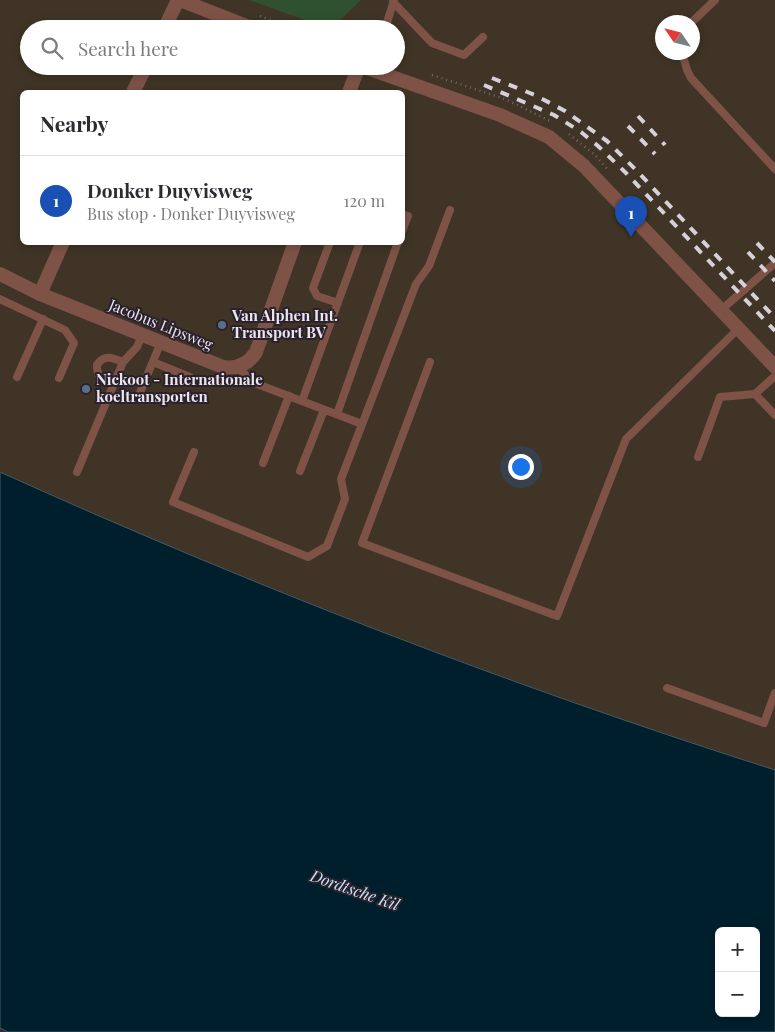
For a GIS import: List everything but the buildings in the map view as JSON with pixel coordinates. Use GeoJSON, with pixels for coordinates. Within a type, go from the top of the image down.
{"type":"FeatureCollection","features":[{"type":"Feature","properties":{"kind":"street"},"geometry":{"type":"LineString","coordinates":[[169,20],[179,0],[231,20]]}},
{"type":"Feature","properties":{"kind":"street"},"geometry":{"type":"LineString","coordinates":[[134,90],[142,75]]}},
{"type":"Feature","properties":{"kind":"street"},"geometry":{"type":"LineString","coordinates":[[350,90],[360,75]]}},
{"type":"Feature","properties":{"kind":"street"},"geometry":{"type":"LineString","coordinates":[[382,75],[500,114],[549,137],[584,166],[775,367]]}},
{"type":"Feature","properties":{"kind":"street"},"geometry":{"type":"LineString","coordinates":[[40,294],[62,245]]}},
{"type":"Feature","properties":{"kind":"street"},"geometry":{"type":"LineString","coordinates":[[236,368],[248,362],[256,352],[294,245]]}},
{"type":"Feature","properties":{"kind":"street","name":"Jacobus Lipsweg"},"geometry":{"type":"LineString","coordinates":[[1,278],[223,367],[236,368]]}},
{"type":"Feature","properties":{"kind":"lane"},"geometry":{"type":"LineString","coordinates":[[699,15],[715,0]]}},
{"type":"Feature","properties":{"kind":"lane"},"geometry":{"type":"LineString","coordinates":[[388,20],[394,1]]}},
{"type":"Feature","properties":{"kind":"lane"},"geometry":{"type":"LineString","coordinates":[[394,1],[432,43],[464,56],[483,37]]}},
{"type":"Feature","properties":{"kind":"lane"},"geometry":{"type":"LineString","coordinates":[[684,60],[686,70],[691,78],[775,169]]}},
{"type":"Feature","properties":{"kind":"lane"},"geometry":{"type":"LineString","coordinates":[[194,452],[173,502],[308,557],[327,546],[345,499],[341,479],[416,284],[429,266],[450,210]]}},
{"type":"Feature","properties":{"kind":"lane"},"geometry":{"type":"LineString","coordinates":[[329,245],[313,288],[317,296],[338,303]]}},
{"type":"Feature","properties":{"kind":"lane"},"geometry":{"type":"LineString","coordinates":[[302,401],[359,245]]}},
{"type":"Feature","properties":{"kind":"lane"},"geometry":{"type":"LineString","coordinates":[[337,414],[397,245]]}},
{"type":"Feature","properties":{"kind":"lane"},"geometry":{"type":"LineString","coordinates":[[721,310],[775,263]]}},
{"type":"Feature","properties":{"kind":"lane"},"geometry":{"type":"LineString","coordinates":[[0,299],[65,330],[74,343],[59,378]]}},
{"type":"Feature","properties":{"kind":"lane"},"geometry":{"type":"LineString","coordinates":[[17,377],[43,319]]}},
{"type":"Feature","properties":{"kind":"lane"},"geometry":{"type":"LineString","coordinates":[[430,362],[362,543],[557,616],[626,439],[738,329]]}},
{"type":"Feature","properties":{"kind":"lane"},"geometry":{"type":"LineString","coordinates":[[78,472],[123,362],[137,347],[142,335]]}},
{"type":"Feature","properties":{"kind":"lane"},"geometry":{"type":"LineString","coordinates":[[139,395],[161,342]]}},
{"type":"Feature","properties":{"kind":"lane"},"geometry":{"type":"LineString","coordinates":[[114,384],[97,374],[97,365],[108,357],[123,362]]}},
{"type":"Feature","properties":{"kind":"lane"},"geometry":{"type":"LineString","coordinates":[[153,362],[190,377]]}},
{"type":"Feature","properties":{"kind":"lane"},"geometry":{"type":"LineString","coordinates":[[236,368],[257,384],[362,424]]}},
{"type":"Feature","properties":{"kind":"lane"},"geometry":{"type":"LineString","coordinates":[[698,457],[720,397],[755,394],[775,376]]}},
{"type":"Feature","properties":{"kind":"lane"},"geometry":{"type":"LineString","coordinates":[[755,394],[775,415]]}},
{"type":"Feature","properties":{"kind":"lane"},"geometry":{"type":"LineString","coordinates":[[263,462],[289,396]]}},
{"type":"Feature","properties":{"kind":"lane"},"geometry":{"type":"LineString","coordinates":[[300,471],[324,410]]}},
{"type":"Feature","properties":{"kind":"lane"},"geometry":{"type":"LineString","coordinates":[[667,688],[764,724],[775,693]]}},
{"type":"Feature","properties":{"kind":"shaded area"},"geometry":{"type":"Polygon","coordinates":[[[0,0],[775,0],[775,770],[605,714],[395,637],[175,549],[0,472],[0,0]]]}},
{"type":"Feature","properties":{"kind":"green space"},"geometry":{"type":"Polygon","coordinates":[[[249,0],[361,0],[340,20],[305,20],[249,0]]]}},
{"type":"Feature","properties":{"kind":"water","name":"Dordtsche Kil"},"geometry":{"type":"Polygon","coordinates":[[[0,472],[190,555],[383,632],[578,704],[775,770],[775,1032],[8,1032],[0,1028],[0,472]]]}},
{"type":"Feature","properties":{"kind":"railway"},"geometry":{"type":"LineString","coordinates":[[492,78],[535,95],[565,111],[607,141],[775,318]]}},
{"type":"Feature","properties":{"kind":"railway"},"geometry":{"type":"LineString","coordinates":[[484,85],[554,115],[581,132],[598,146],[627,174],[775,331]]}},
{"type":"Feature","properties":{"kind":"railway"},"geometry":{"type":"LineString","coordinates":[[638,116],[665,145]]}},
{"type":"Feature","properties":{"kind":"railway"},"geometry":{"type":"LineString","coordinates":[[628,126],[655,154]]}},
{"type":"Feature","properties":{"kind":"railway"},"geometry":{"type":"LineString","coordinates":[[757,243],[775,262]]}},
{"type":"Feature","properties":{"kind":"railway"},"geometry":{"type":"LineString","coordinates":[[748,252],[775,281]]}},
{"type":"Feature","properties":{"kind":"place","name":"Donker Duyvisweg"},"geometry":{"type":"Point","coordinates":[631,237]}},
{"type":"Feature","properties":{"kind":"place","name":"Van Alphen Int. Transport BV"},"geometry":{"type":"Point","coordinates":[222,325]}},
{"type":"Feature","properties":{"kind":"place","name":"Nickoot - Internationale koeltransporten"},"geometry":{"type":"Point","coordinates":[86,389]}}]}
